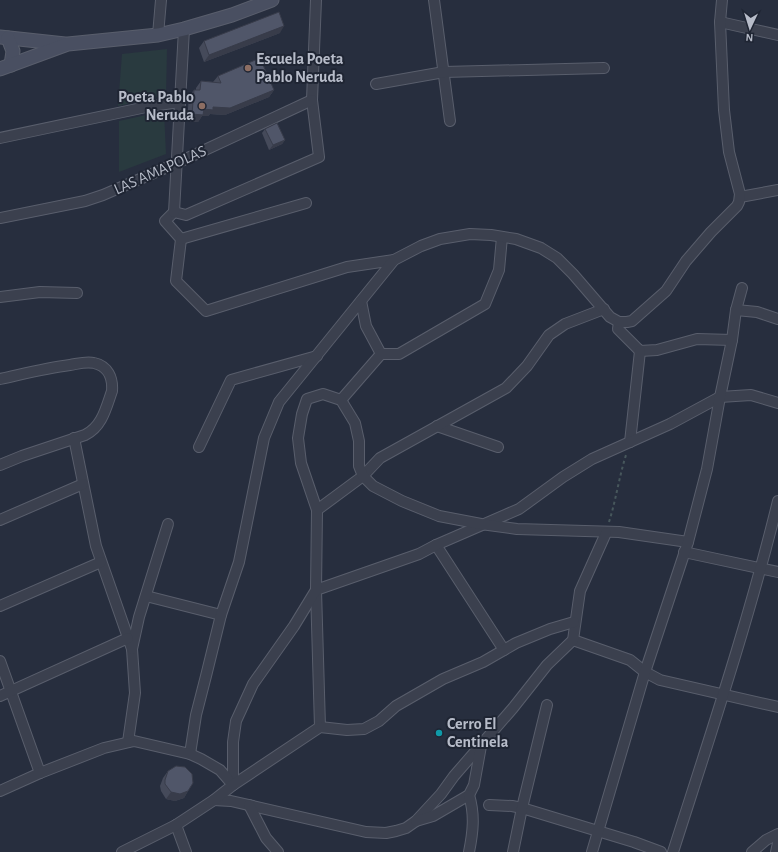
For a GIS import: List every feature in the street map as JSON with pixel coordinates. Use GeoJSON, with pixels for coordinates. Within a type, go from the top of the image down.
{"type":"FeatureCollection","features":[{"type":"Feature","properties":{"kind":"street"},"geometry":{"type":"LineString","coordinates":[[158,34],[161,0]]}},
{"type":"Feature","properties":{"kind":"street"},"geometry":{"type":"LineString","coordinates":[[4,38],[68,44],[158,34],[184,29],[232,15],[272,0]]}},
{"type":"Feature","properties":{"kind":"street"},"geometry":{"type":"LineString","coordinates":[[174,212],[186,215],[319,157],[312,100],[316,0]]}},
{"type":"Feature","properties":{"kind":"street"},"geometry":{"type":"LineString","coordinates":[[434,0],[450,121]]}},
{"type":"Feature","properties":{"kind":"street"},"geometry":{"type":"LineString","coordinates":[[184,29],[174,212],[165,221],[181,239],[176,280],[206,311],[347,267],[394,260],[440,239],[470,234],[516,239],[550,253],[573,274],[610,317],[619,322],[627,322],[632,321],[666,291],[686,261],[711,232],[737,206],[740,197],[726,133],[720,22],[722,0]]}},
{"type":"Feature","properties":{"kind":"street"},"geometry":{"type":"LineString","coordinates":[[720,22],[778,35]]}},
{"type":"Feature","properties":{"kind":"street"},"geometry":{"type":"LineString","coordinates":[[4,38],[13,51],[5,67]]}},
{"type":"Feature","properties":{"kind":"street"},"geometry":{"type":"LineString","coordinates":[[5,67],[68,44]]}},
{"type":"Feature","properties":{"kind":"street"},"geometry":{"type":"LineString","coordinates":[[376,84],[444,72],[604,68]]}},
{"type":"Feature","properties":{"kind":"street","name":"LAS AMAPOLAS"},"geometry":{"type":"LineString","coordinates":[[0,218],[85,201],[177,163],[312,100]]}},
{"type":"Feature","properties":{"kind":"street"},"geometry":{"type":"LineString","coordinates":[[0,138],[151,106],[180,102]]}},
{"type":"Feature","properties":{"kind":"street"},"geometry":{"type":"LineString","coordinates":[[740,197],[778,190]]}},
{"type":"Feature","properties":{"kind":"street"},"geometry":{"type":"LineString","coordinates":[[181,239],[306,203]]}},
{"type":"Feature","properties":{"kind":"street"},"geometry":{"type":"LineString","coordinates":[[341,400],[382,354],[399,354],[485,304],[499,270],[502,237]]}},
{"type":"Feature","properties":{"kind":"street"},"geometry":{"type":"LineString","coordinates":[[190,754],[196,715],[221,615],[239,562],[264,438],[279,402],[394,260]]}},
{"type":"Feature","properties":{"kind":"street"},"geometry":{"type":"LineString","coordinates":[[592,852],[645,672],[688,542],[707,469],[732,340],[736,310],[742,288]]}},
{"type":"Feature","properties":{"kind":"street"},"geometry":{"type":"LineString","coordinates":[[0,297],[40,292],[77,293]]}},
{"type":"Feature","properties":{"kind":"street"},"geometry":{"type":"LineString","coordinates":[[361,301],[366,326],[382,354]]}},
{"type":"Feature","properties":{"kind":"street"},"geometry":{"type":"LineString","coordinates":[[317,510],[363,476],[380,458],[506,388],[527,366],[549,335],[565,324],[604,309]]}},
{"type":"Feature","properties":{"kind":"street"},"geometry":{"type":"LineString","coordinates":[[736,310],[757,312],[778,319]]}},
{"type":"Feature","properties":{"kind":"street"},"geometry":{"type":"LineString","coordinates":[[619,322],[618,329],[640,351],[656,350],[697,339],[732,340]]}},
{"type":"Feature","properties":{"kind":"street"},"geometry":{"type":"LineString","coordinates":[[630,442],[640,351]]}},
{"type":"Feature","properties":{"kind":"street"},"geometry":{"type":"LineString","coordinates":[[198,447],[231,380],[317,356]]}},
{"type":"Feature","properties":{"kind":"street"},"geometry":{"type":"LineString","coordinates":[[0,379],[50,368],[94,363],[103,367],[110,375],[113,386],[100,423],[90,432],[0,465]]}},
{"type":"Feature","properties":{"kind":"street"},"geometry":{"type":"LineString","coordinates":[[320,727],[316,590],[317,510],[301,463],[298,438],[302,414],[307,399],[324,394],[341,400],[355,423],[359,441],[359,466],[363,476],[372,486],[439,516],[485,525],[518,529],[619,532],[688,542]]}},
{"type":"Feature","properties":{"kind":"street"},"geometry":{"type":"LineString","coordinates":[[233,785],[233,742],[236,721],[253,684],[294,626],[316,590],[419,554],[436,545],[519,509],[563,477],[592,459],[670,424],[720,397],[752,395],[778,403]]}},
{"type":"Feature","properties":{"kind":"street"},"geometry":{"type":"LineString","coordinates":[[437,426],[498,447]]}},
{"type":"Feature","properties":{"kind":"street"},"geometry":{"type":"LineString","coordinates":[[74,438],[96,546],[132,649],[135,693],[128,742]]}},
{"type":"Feature","properties":{"kind":"street"},"geometry":{"type":"LineString","coordinates":[[0,520],[83,484]]}},
{"type":"Feature","properties":{"kind":"street"},"geometry":{"type":"LineString","coordinates":[[673,852],[724,694],[761,569],[778,501]]}},
{"type":"Feature","properties":{"kind":"street"},"geometry":{"type":"LineString","coordinates":[[132,649],[139,617],[168,524]]}},
{"type":"Feature","properties":{"kind":"street"},"geometry":{"type":"LineString","coordinates":[[416,821],[441,794],[454,776],[482,745],[547,665],[573,640],[574,622],[580,591],[606,532]]}},
{"type":"Feature","properties":{"kind":"street"},"geometry":{"type":"LineString","coordinates":[[436,545],[504,650]]}},
{"type":"Feature","properties":{"kind":"street"},"geometry":{"type":"LineString","coordinates":[[684,552],[778,572]]}},
{"type":"Feature","properties":{"kind":"street"},"geometry":{"type":"LineString","coordinates":[[0,606],[101,562]]}},
{"type":"Feature","properties":{"kind":"street"},"geometry":{"type":"LineString","coordinates":[[146,596],[221,615]]}},
{"type":"Feature","properties":{"kind":"street"},"geometry":{"type":"LineString","coordinates":[[122,852],[176,825],[320,727],[347,730],[364,729],[379,721],[396,706],[443,679],[483,662],[516,642],[550,629],[574,622]]}},
{"type":"Feature","properties":{"kind":"street"},"geometry":{"type":"LineString","coordinates":[[0,696],[128,638]]}},
{"type":"Feature","properties":{"kind":"street"},"geometry":{"type":"LineString","coordinates":[[573,640],[630,660],[645,672],[660,680],[778,707]]}},
{"type":"Feature","properties":{"kind":"street"},"geometry":{"type":"LineString","coordinates":[[0,661],[40,773]]}},
{"type":"Feature","properties":{"kind":"street"},"geometry":{"type":"LineString","coordinates":[[513,852],[522,808],[548,705]]}},
{"type":"Feature","properties":{"kind":"street"},"geometry":{"type":"LineString","coordinates":[[0,791],[40,773],[104,748],[128,742],[142,742],[190,754],[211,763],[220,770],[233,785]]}},
{"type":"Feature","properties":{"kind":"street"},"geometry":{"type":"LineString","coordinates":[[214,800],[232,801],[371,833],[396,831],[416,821],[433,816],[469,795],[474,785],[482,745]]}},
{"type":"Feature","properties":{"kind":"street"},"geometry":{"type":"LineString","coordinates":[[469,795],[472,806],[473,822],[473,834],[469,852]]}},
{"type":"Feature","properties":{"kind":"street"},"geometry":{"type":"LineString","coordinates":[[249,805],[266,838],[278,852]]}},
{"type":"Feature","properties":{"kind":"street"},"geometry":{"type":"LineString","coordinates":[[489,805],[522,808],[634,842],[661,852]]}},
{"type":"Feature","properties":{"kind":"street"},"geometry":{"type":"LineString","coordinates":[[176,825],[186,852]]}},
{"type":"Feature","properties":{"kind":"street"},"geometry":{"type":"LineString","coordinates":[[752,852],[766,840],[778,834]]}},
{"type":"Feature","properties":{"kind":"street"},"geometry":{"type":"LineString","coordinates":[[776,852],[778,843]]}},
{"type":"Feature","properties":{"kind":"path"},"geometry":{"type":"LineString","coordinates":[[606,532],[614,506],[621,470],[630,442]]}},
{"type":"Feature","properties":{"kind":"shaded area"},"geometry":{"type":"Polygon","coordinates":[[[167,49],[166,95],[118,106],[122,54],[167,49]]]}},
{"type":"Feature","properties":{"kind":"shaded area"},"geometry":{"type":"Polygon","coordinates":[[[164,111],[166,154],[119,172],[119,121],[164,111]]]}},
{"type":"Feature","properties":{"kind":"building"},"geometry":{"type":"Polygon","coordinates":[[[279,12],[284,26],[209,55],[204,41],[279,12]]]}},
{"type":"Feature","properties":{"kind":"building"},"geometry":{"type":"Polygon","coordinates":[[[260,58],[274,90],[230,108],[213,107],[213,110],[204,109],[203,115],[192,114],[194,90],[200,90],[201,81],[221,83],[218,76],[260,58]]]}},
{"type":"Feature","properties":{"kind":"building"},"geometry":{"type":"Polygon","coordinates":[[[277,123],[285,140],[273,145],[265,129],[277,123]]]}},
{"type":"Feature","properties":{"kind":"building"},"geometry":{"type":"Polygon","coordinates":[[[176,766],[185,767],[192,774],[193,783],[188,791],[180,794],[171,792],[165,784],[168,771],[176,766]]]}},
{"type":"Feature","properties":{"kind":"place","name":"Escuela Poeta Pablo Neruda"},"geometry":{"type":"Point","coordinates":[248,68]}},
{"type":"Feature","properties":{"kind":"place","name":"Poeta Pablo Neruda"},"geometry":{"type":"Point","coordinates":[202,106]}},
{"type":"Feature","properties":{"kind":"place","name":"Cerro El Centinela"},"geometry":{"type":"Point","coordinates":[439,733]}}]}
